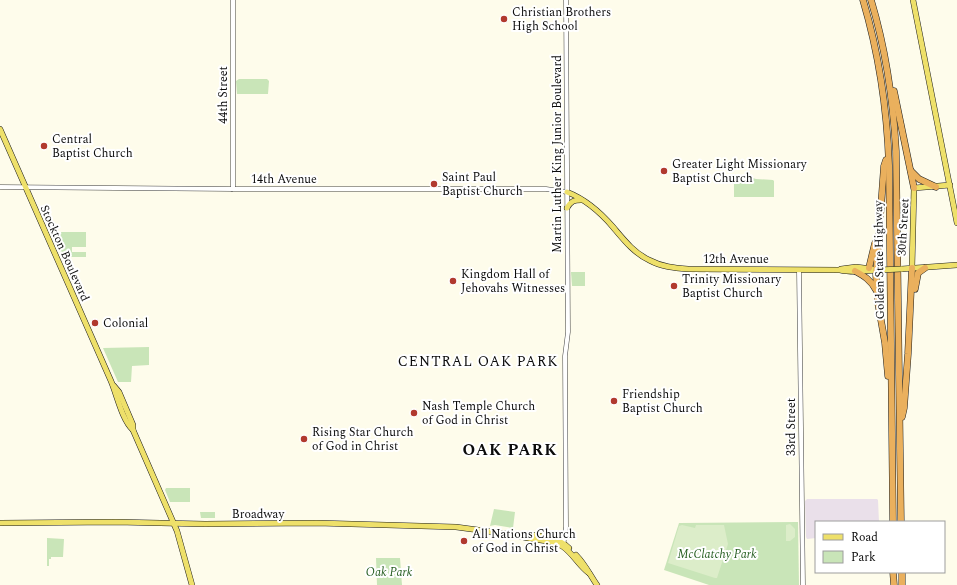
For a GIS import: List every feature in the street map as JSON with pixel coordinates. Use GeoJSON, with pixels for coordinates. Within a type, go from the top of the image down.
{"type":"FeatureCollection","features":[{"type":"Feature","properties":{"kind":"highway","name":"Golden State Highway"},"geometry":{"type":"LineString","coordinates":[[863,0],[880,66],[886,114],[888,155],[893,521]]}},
{"type":"Feature","properties":{"kind":"highway","name":"Golden State Highway"},"geometry":{"type":"LineString","coordinates":[[871,0],[888,71],[894,117],[896,151],[901,521]]}},
{"type":"Feature","properties":{"kind":"highway"},"geometry":{"type":"LineString","coordinates":[[888,71],[895,94],[914,188]]}},
{"type":"Feature","properties":{"kind":"highway"},"geometry":{"type":"LineString","coordinates":[[888,155],[884,166],[879,228],[877,296],[885,343],[892,413]]}},
{"type":"Feature","properties":{"kind":"highway"},"geometry":{"type":"LineString","coordinates":[[910,169],[919,180],[936,187]]}},
{"type":"Feature","properties":{"kind":"highway"},"geometry":{"type":"LineString","coordinates":[[869,268],[879,228]]}},
{"type":"Feature","properties":{"kind":"highway"},"geometry":{"type":"LineString","coordinates":[[900,424],[904,408],[911,302],[910,268]]}},
{"type":"Feature","properties":{"kind":"highway"},"geometry":{"type":"LineString","coordinates":[[911,302],[918,273],[925,268]]}},
{"type":"Feature","properties":{"kind":"highway"},"geometry":{"type":"LineString","coordinates":[[855,271],[871,281],[877,296]]}},
{"type":"Feature","properties":{"kind":"highway"},"geometry":{"type":"LineString","coordinates":[[894,573],[894,585]]}},
{"type":"Feature","properties":{"kind":"highway"},"geometry":{"type":"LineString","coordinates":[[902,573],[902,585]]}},
{"type":"Feature","properties":{"kind":"main road"},"geometry":{"type":"LineString","coordinates":[[913,0],[957,223]]}},
{"type":"Feature","properties":{"kind":"main road","name":"Stockton Boulevard"},"geometry":{"type":"LineString","coordinates":[[0,129],[113,385],[119,404],[130,427],[133,430],[174,524],[192,585]]}},
{"type":"Feature","properties":{"kind":"main road"},"geometry":{"type":"LineString","coordinates":[[914,188],[950,185]]}},
{"type":"Feature","properties":{"kind":"main road","name":"30th Street"},"geometry":{"type":"LineString","coordinates":[[910,268],[914,188]]}},
{"type":"Feature","properties":{"kind":"main road","name":"12th Avenue"},"geometry":{"type":"LineString","coordinates":[[567,192],[582,200],[606,220],[636,252],[658,264],[675,268],[799,270],[869,268],[878,270]]}},
{"type":"Feature","properties":{"kind":"main road"},"geometry":{"type":"LineString","coordinates":[[567,208],[573,201],[582,200]]}},
{"type":"Feature","properties":{"kind":"main road","name":"12th Avenue"},"geometry":{"type":"LineString","coordinates":[[840,270],[847,272],[869,272],[878,270],[957,265]]}},
{"type":"Feature","properties":{"kind":"main road","name":"Broadway"},"geometry":{"type":"LineString","coordinates":[[0,523],[317,523],[456,527],[543,537],[563,545]]}},
{"type":"Feature","properties":{"kind":"main road"},"geometry":{"type":"LineString","coordinates":[[563,545],[587,567],[589,573],[598,585]]}},
{"type":"Feature","properties":{"kind":"street","name":"44th Street"},"geometry":{"type":"LineString","coordinates":[[232,0],[232,189]]}},
{"type":"Feature","properties":{"kind":"street","name":"Martin Luther King Junior Boulevard"},"geometry":{"type":"LineString","coordinates":[[563,545],[566,518],[565,356],[568,332],[566,0]]}},
{"type":"Feature","properties":{"kind":"street","name":"14th Avenue"},"geometry":{"type":"LineString","coordinates":[[0,188],[546,188],[567,192]]}},
{"type":"Feature","properties":{"kind":"street","name":"33rd Street"},"geometry":{"type":"LineString","coordinates":[[799,270],[803,585]]}},
{"type":"Feature","properties":{"kind":"shaded area"},"geometry":{"type":"Polygon","coordinates":[[[807,499],[877,499],[879,521],[815,521],[815,538],[807,539],[805,501],[807,499]]]}},
{"type":"Feature","properties":{"kind":"green space"},"geometry":{"type":"Polygon","coordinates":[[[239,79],[267,79],[269,81],[268,94],[237,94],[236,81],[239,79]]]}},
{"type":"Feature","properties":{"kind":"green space"},"geometry":{"type":"Polygon","coordinates":[[[753,178],[773,180],[774,197],[734,197],[734,180],[750,180],[753,178]]]}},
{"type":"Feature","properties":{"kind":"green space"},"geometry":{"type":"Polygon","coordinates":[[[54,232],[86,232],[86,247],[72,247],[72,252],[86,252],[86,257],[63,257],[53,234],[54,232]]]}},
{"type":"Feature","properties":{"kind":"green space"},"geometry":{"type":"Polygon","coordinates":[[[571,272],[585,272],[585,286],[572,286],[571,272]]]}},
{"type":"Feature","properties":{"kind":"green space"},"geometry":{"type":"Polygon","coordinates":[[[149,347],[149,365],[132,366],[131,382],[118,382],[103,348],[149,347]]]}},
{"type":"Feature","properties":{"kind":"green space"},"geometry":{"type":"Polygon","coordinates":[[[166,488],[190,488],[190,502],[170,502],[165,490],[166,488]]]}},
{"type":"Feature","properties":{"kind":"green space"},"geometry":{"type":"Polygon","coordinates":[[[494,509],[515,512],[513,528],[495,525],[490,526],[494,509]]]}},
{"type":"Feature","properties":{"kind":"green space"},"geometry":{"type":"Polygon","coordinates":[[[200,512],[215,512],[215,518],[201,518],[200,512]]]}},
{"type":"Feature","properties":{"kind":"green space","name":"McClatchy Park"},"geometry":{"type":"Polygon","coordinates":[[[798,522],[799,585],[709,585],[664,570],[679,523],[798,522]]]}},
{"type":"Feature","properties":{"kind":"green space"},"geometry":{"type":"Polygon","coordinates":[[[790,524],[795,529],[795,537],[790,541],[786,541],[786,525],[790,524]]]}},
{"type":"Feature","properties":{"kind":"green space"},"geometry":{"type":"Polygon","coordinates":[[[682,525],[695,528],[696,525],[724,525],[728,544],[717,578],[668,563],[679,526],[682,525]]]}},
{"type":"Feature","properties":{"kind":"green space"},"geometry":{"type":"Polygon","coordinates":[[[47,538],[64,539],[63,557],[51,557],[51,559],[49,559],[49,566],[47,566],[47,538]]]}},
{"type":"Feature","properties":{"kind":"green space","name":"Oak Park"},"geometry":{"type":"Polygon","coordinates":[[[376,558],[400,558],[402,585],[377,585],[376,558]]]}},
{"type":"Feature","properties":{"kind":"place","name":"Christian Brothers High School"},"geometry":{"type":"Point","coordinates":[504,19]}},
{"type":"Feature","properties":{"kind":"place","name":"Central Baptist Church"},"geometry":{"type":"Point","coordinates":[44,146]}},
{"type":"Feature","properties":{"kind":"place","name":"Greater Light Missionary Baptist Church"},"geometry":{"type":"Point","coordinates":[664,171]}},
{"type":"Feature","properties":{"kind":"place","name":"Saint Paul Baptist Church"},"geometry":{"type":"Point","coordinates":[434,184]}},
{"type":"Feature","properties":{"kind":"place","name":"Kingdom Hall of Jehovahs Witnesses"},"geometry":{"type":"Point","coordinates":[453,281]}},
{"type":"Feature","properties":{"kind":"place","name":"Trinity Missionary Baptist Church"},"geometry":{"type":"Point","coordinates":[674,286]}},
{"type":"Feature","properties":{"kind":"place","name":"Colonial"},"geometry":{"type":"Point","coordinates":[95,323]}},
{"type":"Feature","properties":{"kind":"place","name":"Friendship Baptist Church"},"geometry":{"type":"Point","coordinates":[614,401]}},
{"type":"Feature","properties":{"kind":"place","name":"Nash Temple Church of God in Christ"},"geometry":{"type":"Point","coordinates":[414,413]}},
{"type":"Feature","properties":{"kind":"place","name":"Rising Star Church of God in Christ"},"geometry":{"type":"Point","coordinates":[304,439]}},
{"type":"Feature","properties":{"kind":"place","name":"All Nations Church of God in Christ"},"geometry":{"type":"Point","coordinates":[464,541]}},
{"type":"Feature","properties":{"kind":"district","name":"CENTRAL OAK PARK"},"geometry":{"type":"Point","coordinates":[478,361]}},
{"type":"Feature","properties":{"kind":"district","name":"OAK PARK"},"geometry":{"type":"Point","coordinates":[510,449]}}]}
